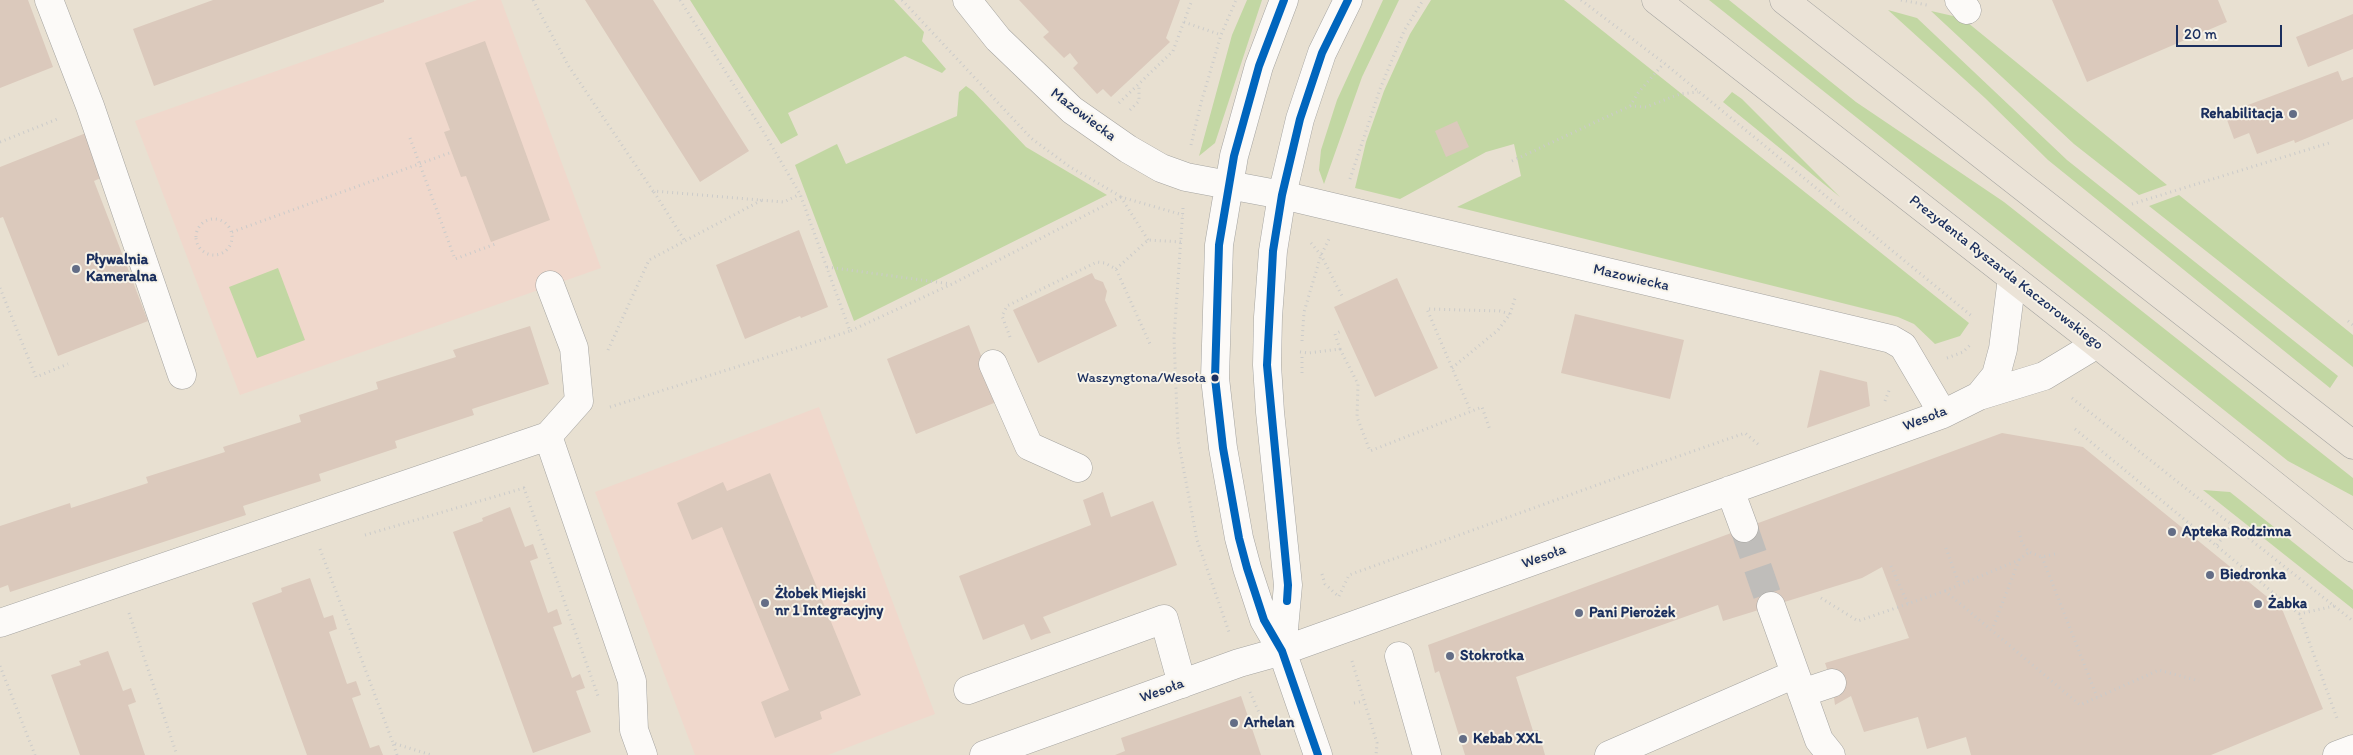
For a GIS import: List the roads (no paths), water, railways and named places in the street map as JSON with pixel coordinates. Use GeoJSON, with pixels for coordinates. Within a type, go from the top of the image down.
{"type":"FeatureCollection","features":[{"type":"Feature","properties":{"kind":"main road","name":"Prezydenta Ryszarda Kaczorowskiego"},"geometry":{"type":"LineString","coordinates":[[1656,0],[2097,344],[2353,548]]}},
{"type":"Feature","properties":{"kind":"main road"},"geometry":{"type":"LineString","coordinates":[[1784,0],[2353,445]]}},
{"type":"Feature","properties":{"kind":"street"},"geometry":{"type":"LineString","coordinates":[[49,0],[90,106],[182,375]]}},
{"type":"Feature","properties":{"kind":"street","name":"Mazowiecka"},"geometry":{"type":"LineString","coordinates":[[967,0],[998,39],[1072,110],[1128,149],[1161,168],[1186,177],[1228,187],[1282,195],[1891,338],[1903,346],[1919,370],[1943,414]]}},
{"type":"Feature","properties":{"kind":"street"},"geometry":{"type":"LineString","coordinates":[[1284,0],[1259,66],[1244,115],[1228,187],[1218,245],[1215,378],[1222,448],[1239,538],[1264,620],[1282,651],[1318,755]]}},
{"type":"Feature","properties":{"kind":"street"},"geometry":{"type":"LineString","coordinates":[[1282,651],[1288,585],[1267,365],[1268,317],[1273,251],[1290,158],[1310,86],[1322,53],[1348,0]]}},
{"type":"Feature","properties":{"kind":"street"},"geometry":{"type":"LineString","coordinates":[[1979,396],[1996,375],[2003,349],[2012,278]]}},
{"type":"Feature","properties":{"kind":"street"},"geometry":{"type":"LineString","coordinates":[[0,623],[548,436],[579,401],[574,348],[550,286]]}},
{"type":"Feature","properties":{"kind":"street","name":"Wesoła"},"geometry":{"type":"LineString","coordinates":[[984,755],[1239,663],[1282,651],[1943,414],[1979,396],[2044,376],[2097,344]]}},
{"type":"Feature","properties":{"kind":"street"},"geometry":{"type":"LineString","coordinates":[[993,364],[1029,446],[1078,468]]}},
{"type":"Feature","properties":{"kind":"street"},"geometry":{"type":"LineString","coordinates":[[548,436],[632,681],[634,730],[643,755]]}},
{"type":"Feature","properties":{"kind":"street"},"geometry":{"type":"LineString","coordinates":[[1730,490],[1744,528]]}},
{"type":"Feature","properties":{"kind":"street"},"geometry":{"type":"LineString","coordinates":[[1771,606],[1819,740],[1831,755]]}},
{"type":"Feature","properties":{"kind":"street"},"geometry":{"type":"LineString","coordinates":[[968,690],[1164,619],[1182,684]]}},
{"type":"Feature","properties":{"kind":"street"},"geometry":{"type":"LineString","coordinates":[[1399,656],[1427,755]]}},
{"type":"Feature","properties":{"kind":"street"},"geometry":{"type":"LineString","coordinates":[[1609,755],[1798,684],[1832,683]]}},
{"type":"Feature","properties":{"kind":"tunnel"},"geometry":{"type":"LineString","coordinates":[[1744,528],[1771,606]]}},
{"type":"Feature","properties":{"kind":"place","name":"Rehabilitacja"},"geometry":{"type":"Point","coordinates":[2293,114]}},
{"type":"Feature","properties":{"kind":"place","name":"Pływalnia Kameralna"},"geometry":{"type":"Point","coordinates":[76,269]}},
{"type":"Feature","properties":{"kind":"place","name":"Waszyngtona/Wesoła"},"geometry":{"type":"Point","coordinates":[1215,378]}},
{"type":"Feature","properties":{"kind":"place","name":"Apteka Rodzinna"},"geometry":{"type":"Point","coordinates":[2172,532]}},
{"type":"Feature","properties":{"kind":"place","name":"Biedronka"},"geometry":{"type":"Point","coordinates":[2210,575]}},
{"type":"Feature","properties":{"kind":"place","name":"Żłobek Miejski nr 1 Integracyjny"},"geometry":{"type":"Point","coordinates":[765,603]}},
{"type":"Feature","properties":{"kind":"place","name":"Żabka"},"geometry":{"type":"Point","coordinates":[2258,604]}},
{"type":"Feature","properties":{"kind":"place","name":"Pani Pierożek"},"geometry":{"type":"Point","coordinates":[1579,613]}},
{"type":"Feature","properties":{"kind":"place","name":"Stokrotka"},"geometry":{"type":"Point","coordinates":[1450,656]}},
{"type":"Feature","properties":{"kind":"place","name":"Arhelan"},"geometry":{"type":"Point","coordinates":[1234,723]}},
{"type":"Feature","properties":{"kind":"place","name":"Kebab XXL"},"geometry":{"type":"Point","coordinates":[1463,739]}}]}
